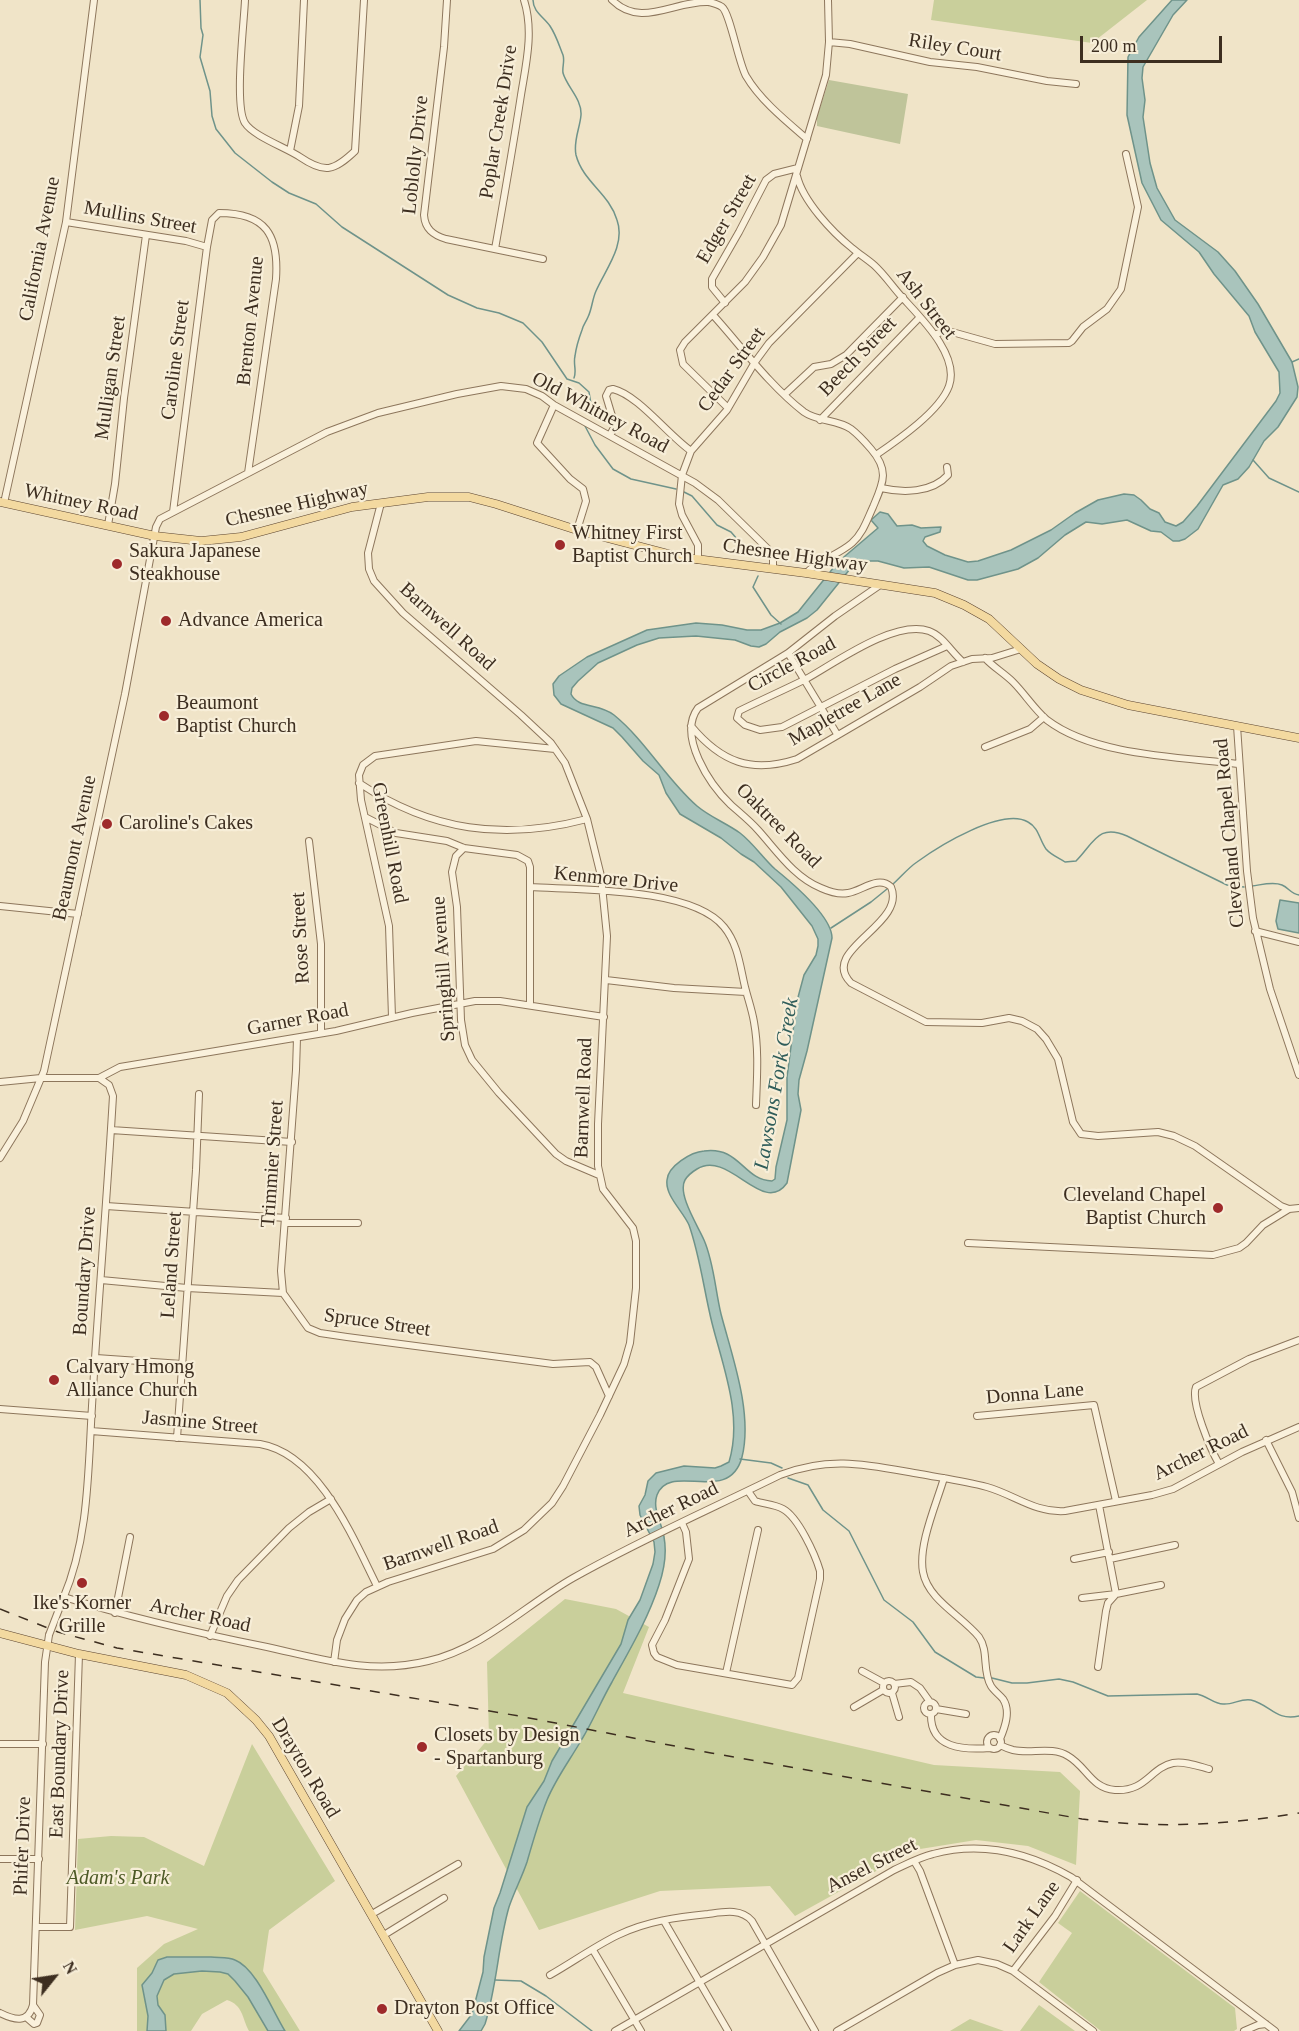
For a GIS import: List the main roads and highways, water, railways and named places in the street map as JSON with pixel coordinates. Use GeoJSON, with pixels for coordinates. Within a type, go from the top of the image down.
{"type":"FeatureCollection","features":[{"type":"Feature","properties":{"kind":"main road","name":"Chesnee Highway"},"geometry":{"type":"LineString","coordinates":[[155,536],[201,541],[241,537],[340,509],[428,497],[469,497],[577,530],[698,560],[923,590],[951,599],[989,619],[1038,664],[1059,679],[1099,697],[1128,705],[1299,738]]}},
{"type":"Feature","properties":{"kind":"main road","name":"Whitney Road"},"geometry":{"type":"LineString","coordinates":[[2,502],[155,536]]}},
{"type":"Feature","properties":{"kind":"main road","name":"Drayton Road"},"geometry":{"type":"LineString","coordinates":[[0,1633],[79,1654],[186,1675],[220,1689],[240,1704],[269,1736],[437,2029]]}},
{"type":"Feature","properties":{"kind":"water"},"geometry":{"type":"Polygon","coordinates":[[[1172,0],[1187,0],[1173,15],[1143,67],[1142,78],[1145,100],[1143,117],[1150,163],[1157,188],[1175,220],[1218,252],[1235,271],[1258,304],[1292,362],[1298,387],[1297,397],[1278,427],[1264,441],[1249,467],[1238,479],[1223,485],[1198,529],[1185,539],[1173,541],[1161,532],[1151,531],[1127,520],[1102,524],[1086,522],[1065,535],[1038,558],[1018,569],[977,580],[968,580],[929,567],[904,568],[878,561],[861,561],[850,569],[817,610],[780,632],[766,644],[759,647],[735,640],[696,636],[659,638],[637,645],[598,663],[572,688],[571,694],[574,699],[608,711],[625,725],[675,784],[697,806],[749,841],[818,910],[830,929],[832,938],[799,1080],[798,1094],[801,1110],[787,1183],[778,1191],[767,1192],[721,1168],[709,1165],[692,1172],[683,1186],[686,1201],[710,1258],[721,1314],[740,1385],[745,1422],[742,1457],[735,1471],[725,1479],[713,1482],[674,1482],[664,1486],[657,1495],[656,1511],[664,1537],[665,1555],[655,1598],[590,1725],[547,1800],[527,1862],[509,1907],[485,2024],[481,2031],[459,2031],[472,2014],[483,1972],[494,1908],[527,1807],[621,1644],[628,1620],[640,1600],[653,1564],[654,1542],[640,1515],[639,1506],[645,1495],[648,1481],[656,1473],[684,1466],[715,1468],[729,1462],[734,1427],[730,1392],[693,1237],[689,1225],[669,1192],[667,1180],[676,1165],[687,1157],[704,1151],[726,1153],[754,1175],[772,1181],[775,1179],[787,1120],[787,1077],[797,1001],[804,975],[816,955],[818,946],[818,939],[812,926],[781,887],[754,862],[721,838],[680,814],[666,793],[659,775],[622,737],[613,728],[561,704],[554,695],[553,684],[559,676],[587,657],[647,630],[696,623],[761,630],[780,623],[798,612],[838,562],[878,528],[871,520],[880,512],[888,514],[897,526],[941,527],[940,532],[925,537],[923,541],[927,546],[945,555],[968,562],[1011,550],[1051,530],[1098,500],[1124,494],[1134,495],[1150,509],[1159,513],[1165,522],[1176,526],[1183,522],[1280,393],[1279,372],[1255,332],[1249,316],[1199,252],[1161,220],[1142,183],[1127,115],[1128,57],[1139,37],[1172,0]]]}},
{"type":"Feature","properties":{"kind":"water"},"geometry":{"type":"Polygon","coordinates":[[[1280,900],[1299,903],[1299,933],[1278,929],[1276,921],[1280,900]]]}},
{"type":"Feature","properties":{"kind":"water"},"geometry":{"type":"Polygon","coordinates":[[[167,1957],[211,1957],[235,1960],[250,1972],[285,2031],[268,2031],[248,1997],[228,1974],[202,1971],[174,1974],[164,1980],[157,1996],[158,2005],[165,2015],[166,2031],[147,2031],[148,2016],[142,1985],[152,1973],[158,1960],[167,1957]]]}},
{"type":"Feature","properties":{"kind":"waterway"},"geometry":{"type":"LineString","coordinates":[[200,0],[203,35],[200,57],[210,91],[212,116],[216,129],[235,153],[272,182],[289,193],[316,204],[342,227],[448,295],[477,308],[499,313],[523,323],[542,342],[567,379],[579,383],[589,392],[591,404],[586,413]]}},
{"type":"Feature","properties":{"kind":"waterway"},"geometry":{"type":"LineString","coordinates":[[533,0],[537,11],[556,36],[564,57],[563,73],[581,109],[575,150],[579,164],[608,202],[619,229],[617,248],[596,291],[579,340],[574,378]]}},
{"type":"Feature","properties":{"kind":"waterway"},"geometry":{"type":"LineString","coordinates":[[1292,362],[1299,359]]}},
{"type":"Feature","properties":{"kind":"waterway"},"geometry":{"type":"LineString","coordinates":[[585,426],[595,445],[613,469],[631,479],[676,489]]}},
{"type":"Feature","properties":{"kind":"waterway"},"geometry":{"type":"LineString","coordinates":[[1253,460],[1269,478],[1299,492]]}},
{"type":"Feature","properties":{"kind":"waterway"},"geometry":{"type":"LineString","coordinates":[[684,492],[692,496],[717,525],[731,532],[752,556]]}},
{"type":"Feature","properties":{"kind":"waterway"},"geometry":{"type":"LineString","coordinates":[[758,576],[753,587],[771,615],[781,624]]}},
{"type":"Feature","properties":{"kind":"waterway"},"geometry":{"type":"LineString","coordinates":[[893,884],[914,864],[955,838],[987,824],[1017,819],[1032,824],[1046,849],[1065,862],[1076,861],[1103,833],[1117,833],[1227,885],[1244,887]]}},
{"type":"Feature","properties":{"kind":"waterway"},"geometry":{"type":"LineString","coordinates":[[1252,886],[1278,884],[1299,895]]}},
{"type":"Feature","properties":{"kind":"waterway"},"geometry":{"type":"LineString","coordinates":[[831,928],[887,889]]}},
{"type":"Feature","properties":{"kind":"waterway"},"geometry":{"type":"LineString","coordinates":[[740,1459],[771,1463],[782,1468]]}},
{"type":"Feature","properties":{"kind":"waterway"},"geometry":{"type":"LineString","coordinates":[[788,1478],[808,1485],[823,1510],[849,1531],[884,1600],[913,1622],[935,1652],[976,1677],[984,1678]]}},
{"type":"Feature","properties":{"kind":"waterway"},"geometry":{"type":"LineString","coordinates":[[992,1678],[1012,1683],[1059,1679],[1108,1696],[1197,1694],[1223,1704],[1251,1700],[1284,1716],[1299,1716]]}},
{"type":"Feature","properties":{"kind":"waterway"},"geometry":{"type":"LineString","coordinates":[[495,1980],[521,1981],[546,1996],[592,2031]]}},
{"type":"Feature","properties":{"kind":"railway"},"geometry":{"type":"LineString","coordinates":[[0,1609],[58,1632],[117,1648],[519,1716],[711,1753],[1082,1819],[1163,1825],[1218,1823],[1299,1813]]}},
{"type":"Feature","properties":{"kind":"place","name":"Whitney First Baptist Church"},"geometry":{"type":"Point","coordinates":[560,545]}},
{"type":"Feature","properties":{"kind":"place","name":"Sakura Japanese Steakhouse"},"geometry":{"type":"Point","coordinates":[117,564]}},
{"type":"Feature","properties":{"kind":"place","name":"Advance America"},"geometry":{"type":"Point","coordinates":[166,621]}},
{"type":"Feature","properties":{"kind":"place","name":"Beaumont Baptist Church"},"geometry":{"type":"Point","coordinates":[164,716]}},
{"type":"Feature","properties":{"kind":"place","name":"Caroline's Cakes"},"geometry":{"type":"Point","coordinates":[107,824]}},
{"type":"Feature","properties":{"kind":"place","name":"Cleveland Chapel Baptist Church"},"geometry":{"type":"Point","coordinates":[1218,1208]}},
{"type":"Feature","properties":{"kind":"place","name":"Calvary Hmong Alliance Church"},"geometry":{"type":"Point","coordinates":[54,1380]}},
{"type":"Feature","properties":{"kind":"place","name":"Ike's Korner Grille"},"geometry":{"type":"Point","coordinates":[82,1583]}},
{"type":"Feature","properties":{"kind":"place","name":"Closets by Design - Spartanburg"},"geometry":{"type":"Point","coordinates":[422,1747]}},
{"type":"Feature","properties":{"kind":"place","name":"Drayton Post Office"},"geometry":{"type":"Point","coordinates":[382,2009]}},
{"type":"Feature","properties":{"kind":"water label","name":"Lawsons Fork Creek"},"geometry":{"type":"Point","coordinates":[777,1084]}},
{"type":"Feature","properties":{"kind":"park label","name":"Adam's Park"},"geometry":{"type":"Point","coordinates":[118,1879]}}]}
